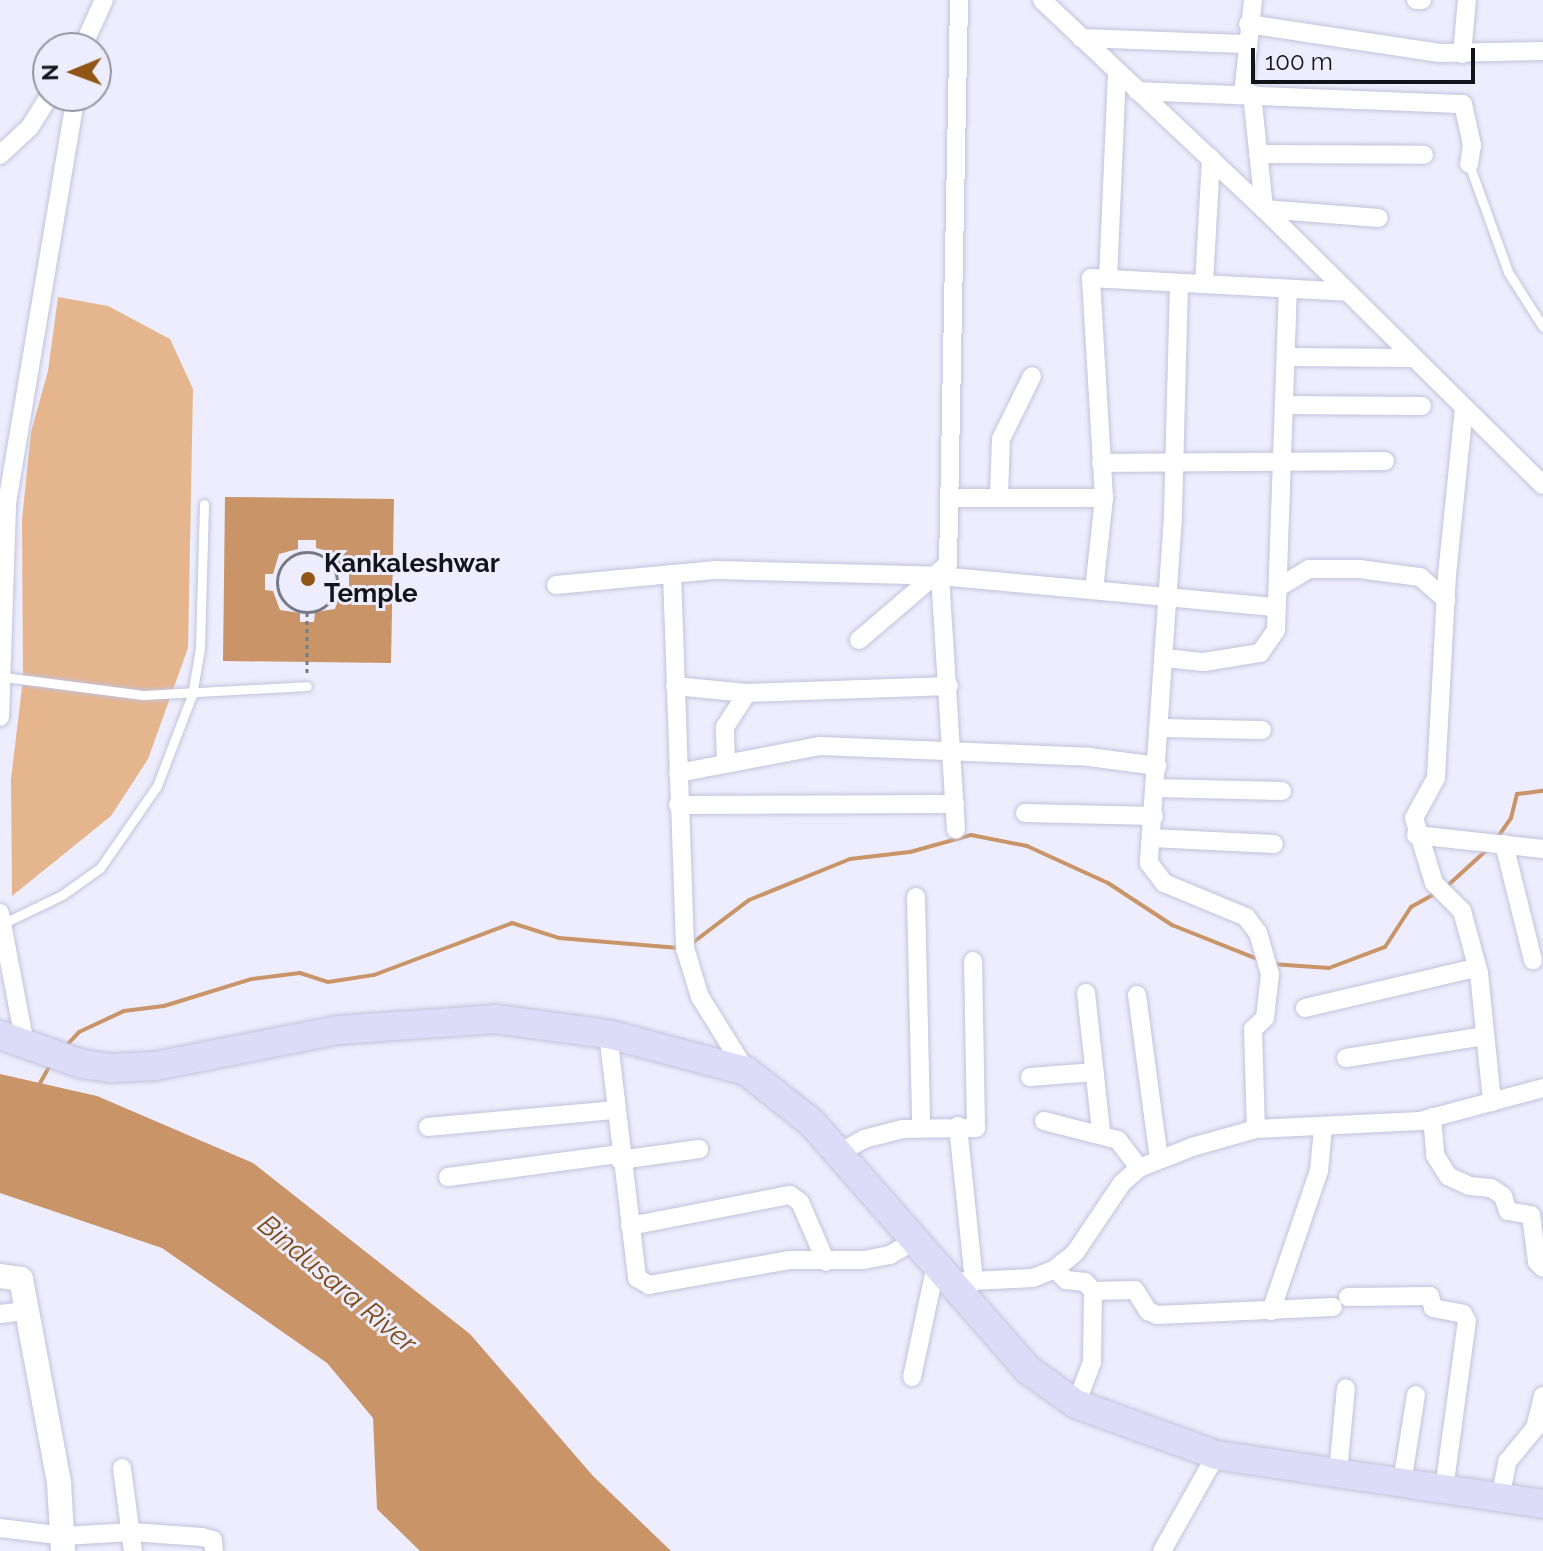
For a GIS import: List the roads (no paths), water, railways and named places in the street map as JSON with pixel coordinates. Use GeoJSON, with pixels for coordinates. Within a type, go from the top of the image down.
{"type":"FeatureCollection","features":[{"type":"Feature","properties":{"kind":"main road"},"geometry":{"type":"LineString","coordinates":[[22,1041],[82,1064],[155,1066],[339,1030],[495,1019],[608,1034],[746,1071],[812,1123],[915,1240],[954,1276],[1027,1369],[1076,1404],[1216,1455],[1543,1504]]}},
{"type":"Feature","properties":{"kind":"street"},"geometry":{"type":"LineString","coordinates":[[88,32],[104,0]]}},
{"type":"Feature","properties":{"kind":"street"},"geometry":{"type":"LineString","coordinates":[[859,640],[940,576],[948,564],[952,498],[959,0]]}},
{"type":"Feature","properties":{"kind":"street"},"geometry":{"type":"LineString","coordinates":[[1042,0],[1264,209],[1543,485]]}},
{"type":"Feature","properties":{"kind":"street"},"geometry":{"type":"LineString","coordinates":[[1253,0],[1244,44],[1247,94],[1264,209]]}},
{"type":"Feature","properties":{"kind":"street"},"geometry":{"type":"LineString","coordinates":[[1462,54],[1467,0]]}},
{"type":"Feature","properties":{"kind":"street"},"geometry":{"type":"LineString","coordinates":[[1248,24],[1462,54],[1543,51]]}},
{"type":"Feature","properties":{"kind":"street"},"geometry":{"type":"LineString","coordinates":[[1081,38],[1244,44]]}},
{"type":"Feature","properties":{"kind":"street"},"geometry":{"type":"LineString","coordinates":[[1108,279],[1117,73]]}},
{"type":"Feature","properties":{"kind":"street"},"geometry":{"type":"LineString","coordinates":[[1137,91],[1463,104],[1472,145],[1469,164]]}},
{"type":"Feature","properties":{"kind":"street"},"geometry":{"type":"LineString","coordinates":[[0,155],[30,127],[39,112]]}},
{"type":"Feature","properties":{"kind":"street"},"geometry":{"type":"LineString","coordinates":[[0,717],[4,677],[7,503],[32,327],[73,112]]}},
{"type":"Feature","properties":{"kind":"street"},"geometry":{"type":"LineString","coordinates":[[1258,154],[1424,155]]}},
{"type":"Feature","properties":{"kind":"street"},"geometry":{"type":"LineString","coordinates":[[1204,284],[1211,158]]}},
{"type":"Feature","properties":{"kind":"street"},"geometry":{"type":"LineString","coordinates":[[1264,209],[1379,218]]}},
{"type":"Feature","properties":{"kind":"street"},"geometry":{"type":"LineString","coordinates":[[1094,590],[1104,498],[1091,278],[1347,292]]}},
{"type":"Feature","properties":{"kind":"street"},"geometry":{"type":"LineString","coordinates":[[1179,283],[1165,658],[1151,838],[1153,874],[1246,917],[1266,952],[1268,1001],[1265,1018],[1253,1029],[1256,1129]]}},
{"type":"Feature","properties":{"kind":"street"},"geometry":{"type":"LineString","coordinates":[[1165,658],[1204,662],[1260,653],[1276,630],[1288,289]]}},
{"type":"Feature","properties":{"kind":"street"},"geometry":{"type":"LineString","coordinates":[[1286,357],[1413,358]]}},
{"type":"Feature","properties":{"kind":"street"},"geometry":{"type":"LineString","coordinates":[[999,495],[1001,439],[1032,376]]}},
{"type":"Feature","properties":{"kind":"street"},"geometry":{"type":"LineString","coordinates":[[1284,405],[1422,406]]}},
{"type":"Feature","properties":{"kind":"street"},"geometry":{"type":"LineString","coordinates":[[1464,408],[1446,600],[1436,778],[1414,818],[1416,835],[1434,883],[1462,911],[1476,968],[1492,1102]]}},
{"type":"Feature","properties":{"kind":"street"},"geometry":{"type":"LineString","coordinates":[[1101,463],[1385,461]]}},
{"type":"Feature","properties":{"kind":"street"},"geometry":{"type":"LineString","coordinates":[[952,498],[999,495],[1104,498]]}},
{"type":"Feature","properties":{"kind":"street"},"geometry":{"type":"LineString","coordinates":[[1279,587],[1309,569],[1359,569],[1420,577],[1446,600]]}},
{"type":"Feature","properties":{"kind":"street"},"geometry":{"type":"LineString","coordinates":[[556,585],[716,570],[940,576],[1277,607]]}},
{"type":"Feature","properties":{"kind":"street"},"geometry":{"type":"LineString","coordinates":[[672,574],[685,948],[700,997],[746,1071]]}},
{"type":"Feature","properties":{"kind":"street"},"geometry":{"type":"LineString","coordinates":[[940,576],[956,829]]}},
{"type":"Feature","properties":{"kind":"street"},"geometry":{"type":"LineString","coordinates":[[675,686],[747,693],[949,686]]}},
{"type":"Feature","properties":{"kind":"street"},"geometry":{"type":"LineString","coordinates":[[726,763],[725,727],[747,693]]}},
{"type":"Feature","properties":{"kind":"street"},"geometry":{"type":"LineString","coordinates":[[1160,728],[1262,730]]}},
{"type":"Feature","properties":{"kind":"street"},"geometry":{"type":"LineString","coordinates":[[678,773],[820,746],[950,749],[1157,766]]}},
{"type":"Feature","properties":{"kind":"street"},"geometry":{"type":"LineString","coordinates":[[1155,788],[1282,791]]}},
{"type":"Feature","properties":{"kind":"street"},"geometry":{"type":"LineString","coordinates":[[678,805],[955,804]]}},
{"type":"Feature","properties":{"kind":"street"},"geometry":{"type":"LineString","coordinates":[[1025,813],[1154,816]]}},
{"type":"Feature","properties":{"kind":"street"},"geometry":{"type":"LineString","coordinates":[[1416,835],[1543,849]]}},
{"type":"Feature","properties":{"kind":"street"},"geometry":{"type":"LineString","coordinates":[[1151,838],[1274,844]]}},
{"type":"Feature","properties":{"kind":"street"},"geometry":{"type":"LineString","coordinates":[[1504,844],[1533,960]]}},
{"type":"Feature","properties":{"kind":"street"},"geometry":{"type":"LineString","coordinates":[[916,897],[921,1126]]}},
{"type":"Feature","properties":{"kind":"street"},"geometry":{"type":"LineString","coordinates":[[1,918],[22,1041]]}},
{"type":"Feature","properties":{"kind":"street"},"geometry":{"type":"LineString","coordinates":[[839,1153],[864,1139],[921,1126],[976,1128],[973,961]]}},
{"type":"Feature","properties":{"kind":"street"},"geometry":{"type":"LineString","coordinates":[[1305,1008],[1476,968]]}},
{"type":"Feature","properties":{"kind":"street"},"geometry":{"type":"LineString","coordinates":[[1086,993],[1101,1132]]}},
{"type":"Feature","properties":{"kind":"street"},"geometry":{"type":"LineString","coordinates":[[1137,995],[1159,1160]]}},
{"type":"Feature","properties":{"kind":"street"},"geometry":{"type":"LineString","coordinates":[[608,1034],[620,1157],[637,1278],[649,1285],[789,1260],[826,1262],[890,1255],[915,1240]]}},
{"type":"Feature","properties":{"kind":"street"},"geometry":{"type":"LineString","coordinates":[[1346,1058],[1485,1036]]}},
{"type":"Feature","properties":{"kind":"street"},"geometry":{"type":"LineString","coordinates":[[1030,1077],[1095,1072]]}},
{"type":"Feature","properties":{"kind":"street"},"geometry":{"type":"LineString","coordinates":[[954,1276],[1033,1278],[1055,1269],[1075,1253],[1122,1183],[1139,1168],[1256,1129],[1299,1124],[1323,1128],[1432,1117],[1543,1088]]}},
{"type":"Feature","properties":{"kind":"street"},"geometry":{"type":"LineString","coordinates":[[428,1127],[615,1110]]}},
{"type":"Feature","properties":{"kind":"street"},"geometry":{"type":"LineString","coordinates":[[1432,1117],[1435,1155],[1448,1176],[1469,1186],[1491,1188],[1503,1196],[1508,1211],[1531,1215],[1537,1262],[1543,1268]]}},
{"type":"Feature","properties":{"kind":"street"},"geometry":{"type":"LineString","coordinates":[[1044,1121],[1101,1132],[1131,1152],[1139,1168]]}},
{"type":"Feature","properties":{"kind":"street"},"geometry":{"type":"LineString","coordinates":[[912,1377],[954,1276],[958,1126]]}},
{"type":"Feature","properties":{"kind":"street"},"geometry":{"type":"LineString","coordinates":[[1271,1311],[1315,1185],[1323,1128]]}},
{"type":"Feature","properties":{"kind":"street"},"geometry":{"type":"LineString","coordinates":[[448,1177],[699,1149]]}},
{"type":"Feature","properties":{"kind":"street"},"geometry":{"type":"LineString","coordinates":[[630,1226],[790,1195],[800,1202],[826,1262]]}},
{"type":"Feature","properties":{"kind":"street"},"geometry":{"type":"LineString","coordinates":[[1055,1269],[1066,1280],[1085,1282],[1093,1291],[1092,1362],[1076,1404]]}},
{"type":"Feature","properties":{"kind":"street"},"geometry":{"type":"LineString","coordinates":[[0,1276],[21,1279],[59,1483],[63,1544]]}},
{"type":"Feature","properties":{"kind":"street"},"geometry":{"type":"LineString","coordinates":[[1093,1291],[1135,1290],[1148,1311],[1157,1315],[1271,1311],[1430,1296],[1433,1308],[1463,1314],[1467,1321],[1444,1489]]}},
{"type":"Feature","properties":{"kind":"street"},"geometry":{"type":"LineString","coordinates":[[0,1314],[26,1311]]}},
{"type":"Feature","properties":{"kind":"street"},"geometry":{"type":"LineString","coordinates":[[1338,1472],[1346,1388]]}},
{"type":"Feature","properties":{"kind":"street"},"geometry":{"type":"LineString","coordinates":[[1402,1483],[1416,1395]]}},
{"type":"Feature","properties":{"kind":"street"},"geometry":{"type":"LineString","coordinates":[[1500,1499],[1507,1462],[1535,1428],[1543,1396]]}},
{"type":"Feature","properties":{"kind":"street"},"geometry":{"type":"LineString","coordinates":[[1162,1551],[1216,1455]]}},
{"type":"Feature","properties":{"kind":"street"},"geometry":{"type":"LineString","coordinates":[[122,1468],[132,1542]]}},
{"type":"Feature","properties":{"kind":"street"},"geometry":{"type":"LineString","coordinates":[[0,1528],[63,1544],[202,1537],[213,1540],[214,1551]]}},
{"type":"Feature","properties":{"kind":"lane"},"geometry":{"type":"LineString","coordinates":[[1469,164],[1508,272],[1543,327]]}},
{"type":"Feature","properties":{"kind":"lane"},"geometry":{"type":"LineString","coordinates":[[1,918],[62,895],[100,868],[157,786],[192,695],[200,648],[204,504]]}},
{"type":"Feature","properties":{"kind":"lane"},"geometry":{"type":"LineString","coordinates":[[4,677],[143,695],[192,695],[307,686]]}},
{"type":"Feature","properties":{"kind":"water"},"geometry":{"type":"Polygon","coordinates":[[[225,497],[394,499],[391,663],[223,661],[225,497]],[[298,540],[298,549],[279,554],[273,574],[265,574],[265,590],[273,591],[280,610],[300,613],[300,622],[314,622],[315,612],[335,609],[340,590],[349,590],[349,574],[341,573],[335,553],[316,548],[316,540],[298,540]]]}},
{"type":"Feature","properties":{"kind":"water","name":"Bindusara River"},"geometry":{"type":"Polygon","coordinates":[[[0,1074],[97,1096],[253,1163],[470,1334],[593,1476],[671,1551],[420,1551],[377,1509],[373,1418],[327,1363],[162,1248],[0,1193],[0,1074]]]}},
{"type":"Feature","properties":{"kind":"waterway"},"geometry":{"type":"LineString","coordinates":[[1497,838],[1511,818],[1517,794],[1543,791]]}},
{"type":"Feature","properties":{"kind":"waterway"},"geometry":{"type":"LineString","coordinates":[[691,944],[749,900],[850,859],[910,852],[971,835],[1027,846],[1108,883],[1172,925],[1260,960]]}},
{"type":"Feature","properties":{"kind":"waterway"},"geometry":{"type":"LineString","coordinates":[[1445,888],[1489,848]]}},
{"type":"Feature","properties":{"kind":"waterway"},"geometry":{"type":"LineString","coordinates":[[1272,964],[1329,968],[1385,947],[1411,907],[1438,892]]}},
{"type":"Feature","properties":{"kind":"waterway"},"geometry":{"type":"LineString","coordinates":[[66,1046],[79,1032],[124,1011],[164,1006],[252,979],[300,973],[328,982],[374,975],[512,923],[559,938],[679,948]]}},
{"type":"Feature","properties":{"kind":"waterway"},"geometry":{"type":"LineString","coordinates":[[39,1085],[50,1065]]}},
{"type":"Feature","properties":{"kind":"place","name":"Kankaleshwar Temple"},"geometry":{"type":"Point","coordinates":[308,579]}}]}
